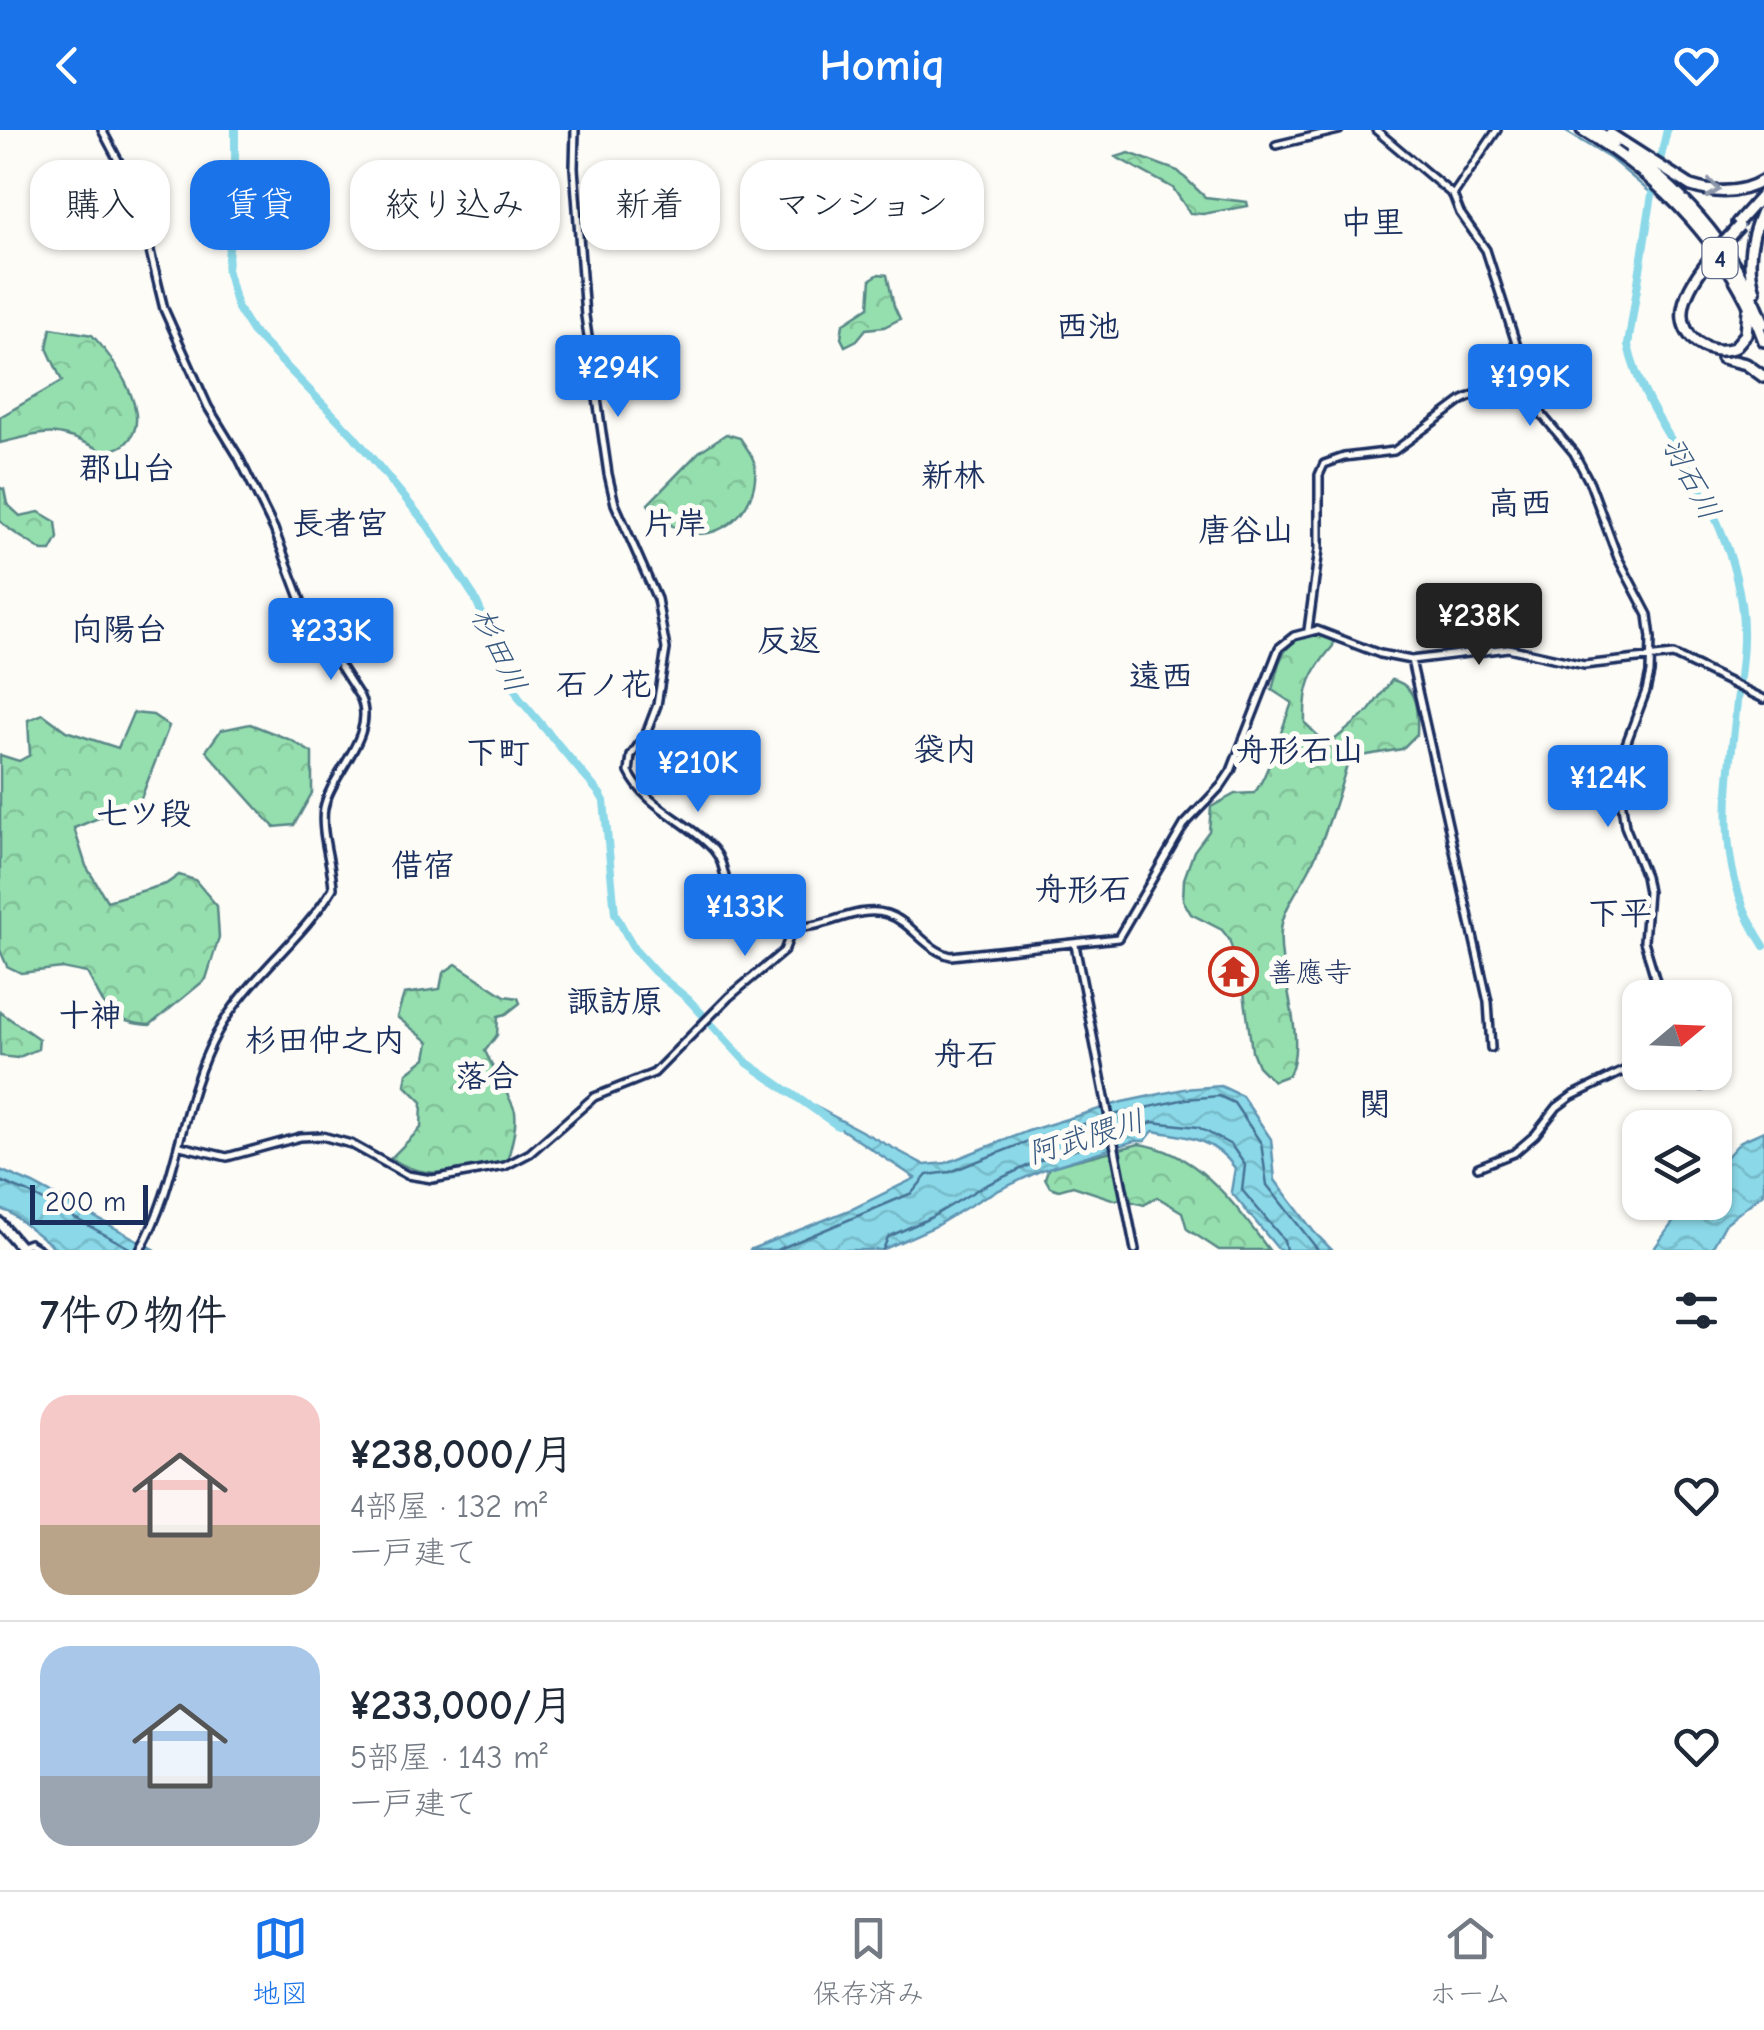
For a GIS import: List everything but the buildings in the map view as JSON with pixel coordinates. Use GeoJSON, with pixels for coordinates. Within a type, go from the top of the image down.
{"type":"FeatureCollection","features":[{"type":"Feature","properties":{"kind":"highway","name":"4"},"geometry":{"type":"LineString","coordinates":[[1582,130],[1648,166]]}},
{"type":"Feature","properties":{"kind":"highway","name":"4"},"geometry":{"type":"LineString","coordinates":[[1595,130],[1663,178],[1720,245],[1742,277],[1764,323]]}},
{"type":"Feature","properties":{"kind":"highway"},"geometry":{"type":"LineString","coordinates":[[1604,130],[1663,178],[1714,192],[1736,191],[1764,180]]}},
{"type":"Feature","properties":{"kind":"highway","name":"4"},"geometry":{"type":"LineString","coordinates":[[1663,178],[1737,284],[1764,341]]}},
{"type":"Feature","properties":{"kind":"highway"},"geometry":{"type":"LineString","coordinates":[[1737,284],[1749,319],[1745,337],[1734,348],[1715,350],[1699,344],[1687,330],[1685,300],[1696,276],[1764,195]]}},
{"type":"Feature","properties":{"kind":"highway"},"geometry":{"type":"LineString","coordinates":[[1764,207],[1755,228],[1750,258],[1752,284],[1764,315]]}},
{"type":"Feature","properties":{"kind":"highway"},"geometry":{"type":"LineString","coordinates":[[1738,225],[1696,271],[1681,304],[1683,326],[1692,343],[1722,358],[1746,364],[1764,376]]}},
{"type":"Feature","properties":{"kind":"main road"},"geometry":{"type":"LineString","coordinates":[[0,1223],[22,1248]]}},
{"type":"Feature","properties":{"kind":"street"},"geometry":{"type":"LineString","coordinates":[[102,130],[120,162],[126,202],[148,243],[164,309],[208,407],[274,528],[305,610],[360,697],[365,713],[325,805],[333,888],[241,998],[218,1032],[196,1084],[152,1230],[140,1250]]}},
{"type":"Feature","properties":{"kind":"street"},"geometry":{"type":"LineString","coordinates":[[576,130],[574,168],[585,316],[608,474],[615,504],[652,586],[665,634],[663,681],[650,725],[628,762],[630,775],[654,803],[715,851],[730,892],[739,905],[759,917],[793,927],[878,912],[900,921],[937,952],[951,956],[1075,945],[1121,935],[1184,824],[1222,786],[1231,771],[1278,648],[1308,630],[1326,631],[1369,650],[1411,660],[1508,648],[1584,665],[1677,656],[1764,699]]}},
{"type":"Feature","properties":{"kind":"street"},"geometry":{"type":"LineString","coordinates":[[1276,145],[1339,130]]}},
{"type":"Feature","properties":{"kind":"street"},"geometry":{"type":"LineString","coordinates":[[1376,130],[1453,195],[1455,206],[1494,264],[1538,409],[1574,453],[1599,500],[1618,558],[1648,615],[1651,657],[1646,691],[1622,758],[1620,792],[1625,826],[1648,892],[1644,941],[1655,980]]}},
{"type":"Feature","properties":{"kind":"street"},"geometry":{"type":"LineString","coordinates":[[1453,195],[1497,130]]}},
{"type":"Feature","properties":{"kind":"street"},"geometry":{"type":"LineString","coordinates":[[1308,630],[1319,548],[1320,475],[1324,464],[1334,458],[1384,454],[1404,446],[1463,400],[1524,372]]}},
{"type":"Feature","properties":{"kind":"street"},"geometry":{"type":"LineString","coordinates":[[1411,660],[1488,1002],[1491,1048]]}},
{"type":"Feature","properties":{"kind":"street"},"geometry":{"type":"LineString","coordinates":[[180,1146],[227,1156],[300,1137],[322,1136],[352,1144],[421,1178],[496,1168],[526,1157],[594,1096],[649,1077],[784,951],[793,927]]}},
{"type":"Feature","properties":{"kind":"street"},"geometry":{"type":"LineString","coordinates":[[1075,945],[1135,1250]]}},
{"type":"Feature","properties":{"kind":"street"},"geometry":{"type":"LineString","coordinates":[[1478,1166],[1514,1153],[1535,1135],[1557,1107],[1622,1072]]}},
{"type":"Feature","properties":{"kind":"street"},"geometry":{"type":"LineString","coordinates":[[22,1248],[29,1243],[40,1250]]}},
{"type":"Feature","properties":{"kind":"green space"},"geometry":{"type":"Polygon","coordinates":[[[1129,153],[1178,171],[1205,197],[1247,202],[1248,206],[1190,213],[1173,188],[1116,157],[1129,153]]]}},
{"type":"Feature","properties":{"kind":"green space"},"geometry":{"type":"Polygon","coordinates":[[[887,275],[900,319],[884,327],[866,329],[845,346],[841,338],[843,324],[869,307],[871,279],[887,275]]]}},
{"type":"Feature","properties":{"kind":"green space"},"geometry":{"type":"Polygon","coordinates":[[[51,328],[92,335],[119,371],[136,417],[134,430],[122,446],[105,452],[54,434],[0,443],[0,417],[62,381],[47,348],[51,328]]]}},
{"type":"Feature","properties":{"kind":"green space"},"geometry":{"type":"Polygon","coordinates":[[[726,434],[740,438],[753,459],[755,483],[750,498],[730,523],[717,530],[702,534],[671,525],[648,504],[699,452],[726,434]]]}},
{"type":"Feature","properties":{"kind":"green space"},"geometry":{"type":"Polygon","coordinates":[[[0,488],[4,489],[7,504],[20,516],[39,512],[56,522],[58,538],[51,551],[42,551],[0,521],[0,488]]]}},
{"type":"Feature","properties":{"kind":"green space"},"geometry":{"type":"Polygon","coordinates":[[[1304,635],[1327,635],[1333,639],[1333,646],[1307,690],[1305,723],[1320,738],[1333,741],[1368,712],[1392,680],[1411,693],[1417,734],[1402,749],[1349,758],[1322,841],[1282,922],[1283,966],[1295,1042],[1289,1075],[1273,1081],[1258,1066],[1252,1051],[1243,985],[1229,939],[1222,930],[1191,914],[1183,900],[1184,879],[1194,851],[1209,831],[1211,807],[1235,794],[1254,793],[1264,776],[1292,703],[1272,690],[1279,665],[1284,652],[1304,635]]]}},
{"type":"Feature","properties":{"kind":"green space"},"geometry":{"type":"Polygon","coordinates":[[[133,713],[153,715],[169,726],[140,801],[74,828],[86,866],[107,901],[166,884],[179,875],[195,880],[217,906],[219,937],[206,979],[150,1025],[116,1016],[104,1004],[87,973],[62,968],[21,973],[7,966],[0,950],[0,755],[19,761],[30,755],[28,720],[43,714],[66,731],[118,748],[133,713]]]}},
{"type":"Feature","properties":{"kind":"green space"},"geometry":{"type":"Polygon","coordinates":[[[250,724],[312,753],[312,793],[294,825],[274,827],[206,751],[221,730],[250,724]]]}},
{"type":"Feature","properties":{"kind":"green space"},"geometry":{"type":"Polygon","coordinates":[[[456,964],[505,996],[518,998],[520,1003],[498,1016],[497,1035],[485,1051],[514,1108],[513,1137],[507,1162],[462,1171],[419,1171],[391,1158],[421,1128],[422,1102],[405,1085],[407,1073],[426,1058],[429,1042],[397,1017],[404,994],[440,989],[443,973],[456,964]]]}},
{"type":"Feature","properties":{"kind":"green space"},"geometry":{"type":"Polygon","coordinates":[[[0,1012],[39,1039],[38,1049],[17,1058],[0,1056],[0,1012]]]}},
{"type":"Feature","properties":{"kind":"green space"},"geometry":{"type":"Polygon","coordinates":[[[1139,1144],[1160,1149],[1198,1169],[1229,1199],[1269,1250],[1219,1250],[1187,1229],[1182,1212],[1157,1197],[1144,1205],[1073,1186],[1059,1190],[1050,1187],[1045,1178],[1049,1167],[1139,1144]]]}},
{"type":"Feature","properties":{"kind":"water","name":"阿武隈川"},"geometry":{"type":"Polygon","coordinates":[[[773,1084],[925,1165],[946,1163],[1028,1131],[1122,1102],[1221,1086],[1242,1096],[1271,1139],[1275,1180],[1332,1250],[1279,1250],[1231,1192],[1235,1168],[1227,1158],[1199,1140],[1153,1131],[1145,1141],[1042,1170],[882,1250],[749,1250],[852,1209],[915,1178],[773,1084]]]}},
{"type":"Feature","properties":{"kind":"water"},"geometry":{"type":"Polygon","coordinates":[[[1764,1131],[1764,1193],[1732,1218],[1732,1151],[1741,1141],[1764,1131]]]}},
{"type":"Feature","properties":{"kind":"water"},"geometry":{"type":"Polygon","coordinates":[[[0,1170],[156,1250],[58,1250],[0,1209],[0,1170]]]}},
{"type":"Feature","properties":{"kind":"water"},"geometry":{"type":"Polygon","coordinates":[[[1675,1220],[1730,1220],[1711,1250],[1653,1250],[1675,1220]]]}},
{"type":"Feature","properties":{"kind":"waterway","name":"杉田川"},"geometry":{"type":"LineString","coordinates":[[235,130],[235,187],[227,269],[237,307],[252,331],[353,435],[428,526],[475,598],[519,698],[600,794],[604,801],[615,913],[634,949],[688,999],[746,1062],[838,1126]]}},
{"type":"Feature","properties":{"kind":"waterway"},"geometry":{"type":"LineString","coordinates":[[1563,130],[1611,159],[1651,193]]}},
{"type":"Feature","properties":{"kind":"waterway","name":"羽石川"},"geometry":{"type":"LineString","coordinates":[[1658,169],[1667,130]]}},
{"type":"Feature","properties":{"kind":"waterway","name":"羽石川"},"geometry":{"type":"LineString","coordinates":[[1654,182],[1628,345],[1649,401],[1714,515],[1738,588],[1743,640],[1728,797],[1730,857],[1748,916],[1764,946]]}},
{"type":"Feature","properties":{"kind":"place","name":"善應寺"},"geometry":{"type":"Point","coordinates":[1233,972]}},
{"type":"Feature","properties":{"kind":"district","name":"中里"},"geometry":{"type":"Point","coordinates":[1372,222]}},
{"type":"Feature","properties":{"kind":"district","name":"西池"},"geometry":{"type":"Point","coordinates":[1088,326]}},
{"type":"Feature","properties":{"kind":"district","name":"郡山台"},"geometry":{"type":"Point","coordinates":[127,468]}},
{"type":"Feature","properties":{"kind":"district","name":"新林"},"geometry":{"type":"Point","coordinates":[953,475]}},
{"type":"Feature","properties":{"kind":"district","name":"高西"},"geometry":{"type":"Point","coordinates":[1520,503]}},
{"type":"Feature","properties":{"kind":"district","name":"長者宮"},"geometry":{"type":"Point","coordinates":[340,523]}},
{"type":"Feature","properties":{"kind":"district","name":"片岸"},"geometry":{"type":"Point","coordinates":[675,523]}},
{"type":"Feature","properties":{"kind":"district","name":"唐谷山"},"geometry":{"type":"Point","coordinates":[1246,530]}},
{"type":"Feature","properties":{"kind":"district","name":"向陽台"},"geometry":{"type":"Point","coordinates":[119,629]}},
{"type":"Feature","properties":{"kind":"district","name":"反返"},"geometry":{"type":"Point","coordinates":[789,640]}},
{"type":"Feature","properties":{"kind":"district","name":"遠西"},"geometry":{"type":"Point","coordinates":[1161,676]}},
{"type":"Feature","properties":{"kind":"district","name":"石ノ花"},"geometry":{"type":"Point","coordinates":[604,684]}},
{"type":"Feature","properties":{"kind":"district","name":"袋内"},"geometry":{"type":"Point","coordinates":[945,749]}},
{"type":"Feature","properties":{"kind":"district","name":"舟形石山"},"geometry":{"type":"Point","coordinates":[1300,750]}},
{"type":"Feature","properties":{"kind":"district","name":"下町"},"geometry":{"type":"Point","coordinates":[498,752]}},
{"type":"Feature","properties":{"kind":"district","name":"七ツ段"},"geometry":{"type":"Point","coordinates":[144,813]}},
{"type":"Feature","properties":{"kind":"district","name":"借宿"},"geometry":{"type":"Point","coordinates":[423,865]}},
{"type":"Feature","properties":{"kind":"district","name":"舟形石"},"geometry":{"type":"Point","coordinates":[1083,889]}},
{"type":"Feature","properties":{"kind":"district","name":"下平"},"geometry":{"type":"Point","coordinates":[1620,913]}},
{"type":"Feature","properties":{"kind":"district","name":"諏訪原"},"geometry":{"type":"Point","coordinates":[615,1001]}},
{"type":"Feature","properties":{"kind":"district","name":"十神"},"geometry":{"type":"Point","coordinates":[90,1015]}},
{"type":"Feature","properties":{"kind":"district","name":"杉田仲之内"},"geometry":{"type":"Point","coordinates":[325,1040]}},
{"type":"Feature","properties":{"kind":"district","name":"舟石"},"geometry":{"type":"Point","coordinates":[966,1054]}},
{"type":"Feature","properties":{"kind":"district","name":"落合"},"geometry":{"type":"Point","coordinates":[487,1076]}},
{"type":"Feature","properties":{"kind":"district","name":"関"},"geometry":{"type":"Point","coordinates":[1375,1104]}}]}
